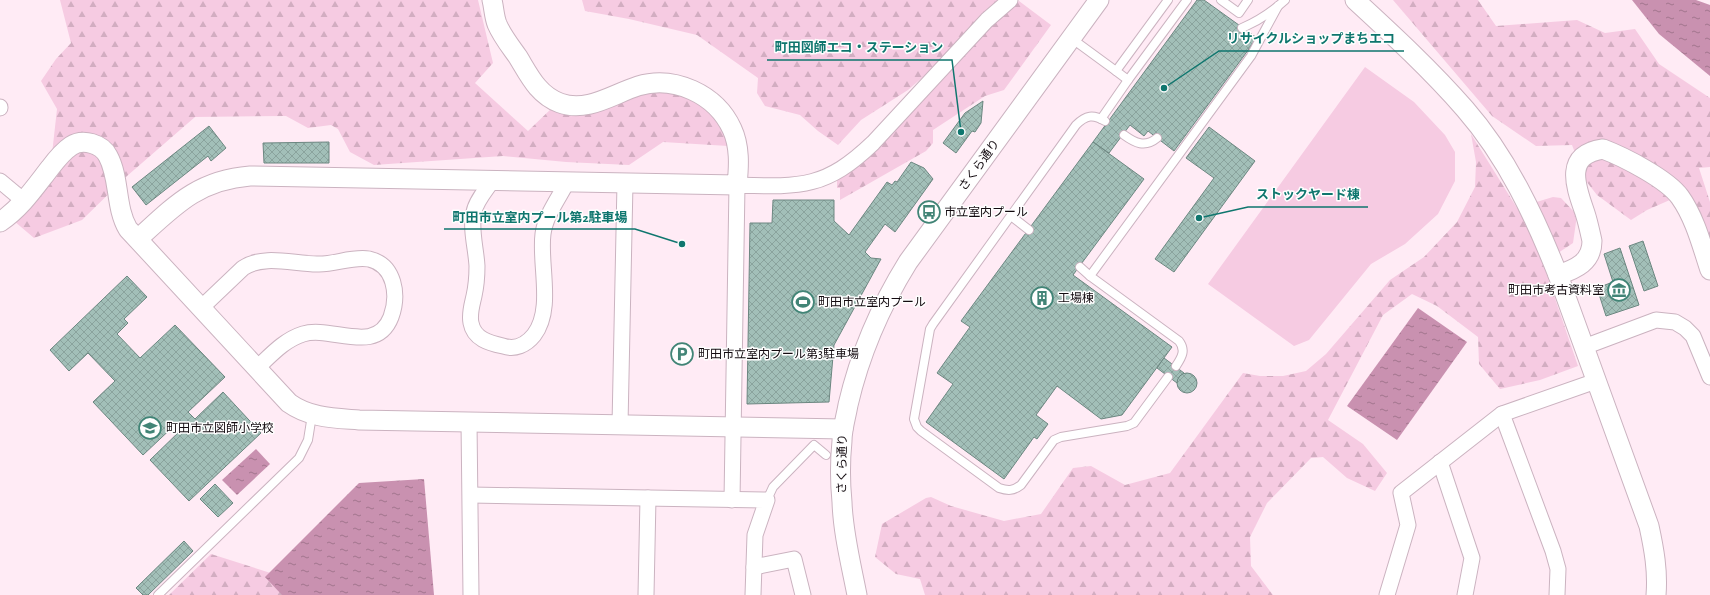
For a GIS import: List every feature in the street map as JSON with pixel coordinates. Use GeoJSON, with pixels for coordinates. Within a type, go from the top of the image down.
{"type":"FeatureCollection","features":[{"type":"Feature","properties":{"kind":"street"},"geometry":{"type":"LineString","coordinates":[[492,0],[497,24],[532,81],[545,95],[560,103],[578,106],[593,104],[639,86],[657,83],[676,84],[694,90],[710,101],[732,128],[738,150],[732,500]]}},
{"type":"Feature","properties":{"kind":"street"},"geometry":{"type":"LineString","coordinates":[[138,239],[175,205],[196,190],[237,177],[250,176],[786,186],[802,185],[830,176],[857,159],[987,20],[1010,0]]}},
{"type":"Feature","properties":{"kind":"street","name":"さくら通り"},"geometry":{"type":"LineString","coordinates":[[857,595],[844,530],[841,469],[843,429],[859,365],[877,318],[893,286],[908,262],[1099,0]]}},
{"type":"Feature","properties":{"kind":"street"},"geometry":{"type":"LineString","coordinates":[[1355,0],[1437,78],[1466,110],[1488,139],[1514,180],[1544,238],[1649,526],[1654,548],[1657,577],[1656,595]]}},
{"type":"Feature","properties":{"kind":"street"},"geometry":{"type":"LineString","coordinates":[[0,222],[9,216],[24,201],[62,153],[73,145],[86,143],[95,144],[103,149],[108,155],[112,165],[122,220],[128,229],[289,403],[312,415],[326,418],[359,420],[843,429]]}},
{"type":"Feature","properties":{"kind":"street"},"geometry":{"type":"LineString","coordinates":[[1558,275],[1573,270],[1583,264],[1590,256],[1592,241],[1574,176],[1576,166],[1584,156],[1593,150],[1603,149],[1660,179],[1679,196],[1686,207],[1701,242],[1710,270]]}},
{"type":"Feature","properties":{"kind":"street"},"geometry":{"type":"LineString","coordinates":[[0,181],[24,201]]}},
{"type":"Feature","properties":{"kind":"street"},"geometry":{"type":"LineString","coordinates":[[492,181],[474,209],[472,222],[477,267],[470,324],[484,341],[510,348],[527,343],[535,334],[542,317],[544,294],[541,258],[543,232],[547,218],[567,182]]}},
{"type":"Feature","properties":{"kind":"street"},"geometry":{"type":"LineString","coordinates":[[620,425],[625,183]]}},
{"type":"Feature","properties":{"kind":"street"},"geometry":{"type":"LineString","coordinates":[[201,308],[243,268],[251,263],[260,261],[318,264],[369,259],[378,263],[391,275],[394,285],[394,302],[388,324],[381,330],[372,336],[362,337],[345,337],[315,332],[304,334],[290,339],[279,347],[257,368]]}},
{"type":"Feature","properties":{"kind":"street"},"geometry":{"type":"LineString","coordinates":[[1584,347],[1656,320],[1674,322],[1685,328],[1693,336],[1710,377]]}},
{"type":"Feature","properties":{"kind":"street"},"geometry":{"type":"LineString","coordinates":[[1387,595],[1408,525],[1401,493],[1502,414],[1596,381]]}},
{"type":"Feature","properties":{"kind":"street"},"geometry":{"type":"LineString","coordinates":[[1502,414],[1553,551],[1558,569],[1557,595]]}},
{"type":"Feature","properties":{"kind":"street"},"geometry":{"type":"LineString","coordinates":[[469,422],[471,595]]}},
{"type":"Feature","properties":{"kind":"street"},"geometry":{"type":"LineString","coordinates":[[1440,462],[1472,558],[1466,595]]}},
{"type":"Feature","properties":{"kind":"street"},"geometry":{"type":"LineString","coordinates":[[471,495],[767,500],[755,535],[753,595]]}},
{"type":"Feature","properties":{"kind":"street"},"geometry":{"type":"LineString","coordinates":[[646,595],[648,498]]}},
{"type":"Feature","properties":{"kind":"street"},"geometry":{"type":"LineString","coordinates":[[754,567],[794,559],[803,595]]}},
{"type":"Feature","properties":{"kind":"lane"},"geometry":{"type":"LineString","coordinates":[[1116,71],[1168,0]]}},
{"type":"Feature","properties":{"kind":"lane"},"geometry":{"type":"LineString","coordinates":[[1168,377],[1134,423],[1127,426],[1061,436],[1054,440],[1021,485],[1015,490],[1007,491],[999,488],[916,427],[914,419],[930,329],[1076,125],[1083,118],[1090,116],[1103,120],[1128,80],[1187,0]]}},
{"type":"Feature","properties":{"kind":"lane"},"geometry":{"type":"LineString","coordinates":[[1221,0],[1239,13],[1248,0]]}},
{"type":"Feature","properties":{"kind":"lane"},"geometry":{"type":"LineString","coordinates":[[1242,28],[1255,23],[1285,0]]}},
{"type":"Feature","properties":{"kind":"lane"},"geometry":{"type":"LineString","coordinates":[[1090,276],[1251,56],[1278,6]]}},
{"type":"Feature","properties":{"kind":"lane"},"geometry":{"type":"LineString","coordinates":[[1071,38],[1128,80]]}},
{"type":"Feature","properties":{"kind":"lane"},"geometry":{"type":"LineString","coordinates":[[1124,135],[1138,144],[1152,142],[1157,138]]}},
{"type":"Feature","properties":{"kind":"lane"},"geometry":{"type":"LineString","coordinates":[[1010,216],[1029,230]]}},
{"type":"Feature","properties":{"kind":"lane"},"geometry":{"type":"LineString","coordinates":[[1080,267],[1090,276],[1179,341],[1182,346],[1183,353],[1176,366]]}},
{"type":"Feature","properties":{"kind":"lane"},"geometry":{"type":"LineString","coordinates":[[158,595],[299,458],[308,440],[312,415]]}},
{"type":"Feature","properties":{"kind":"lane"},"geometry":{"type":"LineString","coordinates":[[767,500],[773,487],[814,445],[826,455]]}},
{"type":"Feature","properties":{"kind":"green space"},"geometry":{"type":"Polygon","coordinates":[[[60,0],[478,0],[493,63],[475,83],[528,131],[552,108],[582,116],[649,92],[678,93],[711,112],[722,131],[728,146],[663,142],[629,165],[566,162],[503,156],[374,165],[350,152],[338,129],[331,125],[308,128],[286,116],[195,117],[127,176],[82,220],[34,238],[14,221],[49,181],[57,109],[41,81],[56,59],[71,43],[60,0]]]}},
{"type":"Feature","properties":{"kind":"green space"},"geometry":{"type":"Polygon","coordinates":[[[582,0],[999,0],[982,14],[947,56],[908,90],[861,120],[838,145],[818,131],[800,115],[765,106],[757,93],[758,78],[697,35],[629,19],[585,11],[582,0]]]}},
{"type":"Feature","properties":{"kind":"green space"},"geometry":{"type":"Polygon","coordinates":[[[1393,0],[1478,0],[1496,26],[1577,20],[1605,33],[1635,29],[1659,64],[1710,98],[1710,167],[1699,168],[1710,202],[1710,246],[1679,196],[1647,210],[1631,220],[1597,195],[1586,181],[1572,145],[1536,146],[1492,116],[1393,0]]]}},
{"type":"Feature","properties":{"kind":"green space"},"geometry":{"type":"Polygon","coordinates":[[[1019,1],[1051,25],[1004,90],[985,96],[933,130],[933,143],[926,151],[840,200],[840,188],[837,188],[837,180],[860,165],[991,26],[1019,1]]]}},
{"type":"Feature","properties":{"kind":"green space"},"geometry":{"type":"Polygon","coordinates":[[[1365,67],[1414,102],[1445,135],[1455,152],[1455,181],[1438,214],[1405,244],[1371,264],[1309,340],[1294,346],[1208,284],[1365,67]]]}},
{"type":"Feature","properties":{"kind":"green space"},"geometry":{"type":"Polygon","coordinates":[[[1471,134],[1517,208],[1553,197],[1561,198],[1577,215],[1573,243],[1546,261],[1545,269],[1578,366],[1540,380],[1500,389],[1479,364],[1478,337],[1437,306],[1412,294],[1383,315],[1328,420],[1363,444],[1387,473],[1375,491],[1347,478],[1323,457],[1311,458],[1267,503],[1250,537],[1251,566],[1273,595],[925,595],[920,579],[896,574],[875,557],[882,524],[926,498],[931,497],[951,506],[1004,521],[1041,514],[1073,468],[1091,466],[1125,485],[1170,473],[1243,373],[1260,376],[1283,376],[1306,371],[1326,354],[1390,280],[1424,257],[1457,222],[1475,187],[1476,162],[1471,134]]]}},
{"type":"Feature","properties":{"kind":"green space"},"geometry":{"type":"Polygon","coordinates":[[[211,554],[280,576],[345,595],[169,595],[211,554]]]}},
{"type":"Feature","properties":{"kind":"water"},"geometry":{"type":"Polygon","coordinates":[[[1632,0],[1696,0],[1710,5],[1710,76],[1659,34],[1632,0]]]}},
{"type":"Feature","properties":{"kind":"water"},"geometry":{"type":"Polygon","coordinates":[[[1418,308],[1467,342],[1397,440],[1347,406],[1418,308]]]}},
{"type":"Feature","properties":{"kind":"water"},"geometry":{"type":"Polygon","coordinates":[[[256,449],[270,464],[237,495],[222,480],[256,449]]]}},
{"type":"Feature","properties":{"kind":"water"},"geometry":{"type":"Polygon","coordinates":[[[424,479],[434,595],[282,595],[265,577],[359,483],[424,479]]]}},
{"type":"Feature","properties":{"kind":"building"},"geometry":{"type":"Polygon","coordinates":[[[1197,0],[1204,0],[1257,38],[1174,151],[1148,131],[1144,136],[1130,125],[1109,153],[1093,142],[1197,0]]]}},
{"type":"Feature","properties":{"kind":"building"},"geometry":{"type":"Polygon","coordinates":[[[983,101],[981,123],[975,132],[972,131],[956,153],[943,143],[965,113],[983,101]]]}},
{"type":"Feature","properties":{"kind":"building"},"geometry":{"type":"Polygon","coordinates":[[[209,126],[226,148],[211,161],[208,156],[146,205],[132,187],[209,126]]]}},
{"type":"Feature","properties":{"kind":"building"},"geometry":{"type":"Polygon","coordinates":[[[1209,127],[1255,161],[1174,272],[1155,259],[1214,178],[1186,158],[1209,127]]]}},
{"type":"Feature","properties":{"kind":"building"},"geometry":{"type":"Polygon","coordinates":[[[329,142],[329,163],[264,163],[263,143],[329,142]]]}},
{"type":"Feature","properties":{"kind":"building","name":"工場棟"},"geometry":{"type":"Polygon","coordinates":[[[1093,142],[1144,179],[1073,275],[1172,347],[1122,415],[1101,419],[1057,386],[1036,415],[1048,424],[1037,439],[1034,437],[1004,479],[926,422],[953,384],[937,373],[970,327],[961,321],[1093,142]]]}},
{"type":"Feature","properties":{"kind":"building","name":"町田市立室内プール"},"geometry":{"type":"Polygon","coordinates":[[[911,162],[924,168],[933,179],[895,232],[885,224],[865,252],[871,258],[881,259],[834,345],[829,402],[747,404],[750,223],[772,223],[773,200],[834,200],[834,221],[849,235],[887,182],[892,185],[895,181],[897,182],[911,162]]]}},
{"type":"Feature","properties":{"kind":"building"},"geometry":{"type":"Polygon","coordinates":[[[1643,241],[1658,286],[1644,291],[1629,246],[1643,241]]]}},
{"type":"Feature","properties":{"kind":"building"},"geometry":{"type":"Polygon","coordinates":[[[1620,248],[1639,305],[1606,316],[1597,288],[1613,282],[1604,254],[1620,248]]]}},
{"type":"Feature","properties":{"kind":"building"},"geometry":{"type":"Polygon","coordinates":[[[127,276],[147,297],[124,319],[128,323],[117,334],[140,358],[175,325],[225,377],[188,412],[195,419],[223,392],[261,433],[189,501],[150,460],[183,428],[178,422],[143,455],[93,402],[115,381],[88,353],[69,371],[50,350],[127,276]]]}},
{"type":"Feature","properties":{"kind":"building"},"geometry":{"type":"Polygon","coordinates":[[[1164,358],[1184,373],[1179,377],[1177,383],[1157,368],[1164,358]]]}},
{"type":"Feature","properties":{"kind":"building"},"geometry":{"type":"Polygon","coordinates":[[[1183,373],[1191,373],[1197,379],[1197,387],[1191,393],[1183,393],[1177,387],[1177,379],[1183,373]]]}},
{"type":"Feature","properties":{"kind":"building"},"geometry":{"type":"Polygon","coordinates":[[[215,484],[233,503],[218,517],[200,499],[215,484]]]}},
{"type":"Feature","properties":{"kind":"building"},"geometry":{"type":"Polygon","coordinates":[[[184,541],[193,551],[148,595],[143,595],[136,588],[184,541]]]}},
{"type":"Feature","properties":{"kind":"place","name":"リサイクルショップまちエコ"},"geometry":{"type":"Point","coordinates":[1164,88]}},
{"type":"Feature","properties":{"kind":"place","name":"町田図師エコ・ステーション"},"geometry":{"type":"Point","coordinates":[961,132]}},
{"type":"Feature","properties":{"kind":"place","name":"市立室内プール"},"geometry":{"type":"Point","coordinates":[929,212]}},
{"type":"Feature","properties":{"kind":"place","name":"ストックヤード棟"},"geometry":{"type":"Point","coordinates":[1199,218]}},
{"type":"Feature","properties":{"kind":"place","name":"町田市立室内プール第2駐車場"},"geometry":{"type":"Point","coordinates":[682,244]}},
{"type":"Feature","properties":{"kind":"place","name":"町田市考古資料室"},"geometry":{"type":"Point","coordinates":[1619,290]}},
{"type":"Feature","properties":{"kind":"place","name":"工場棟"},"geometry":{"type":"Point","coordinates":[1042,298]}},
{"type":"Feature","properties":{"kind":"place","name":"町田市立室内プール"},"geometry":{"type":"Point","coordinates":[803,302]}},
{"type":"Feature","properties":{"kind":"place","name":"町田市立室内プール第3駐車場"},"geometry":{"type":"Point","coordinates":[682,354]}},
{"type":"Feature","properties":{"kind":"place","name":"町田市立図師小学校"},"geometry":{"type":"Point","coordinates":[150,428]}}]}
